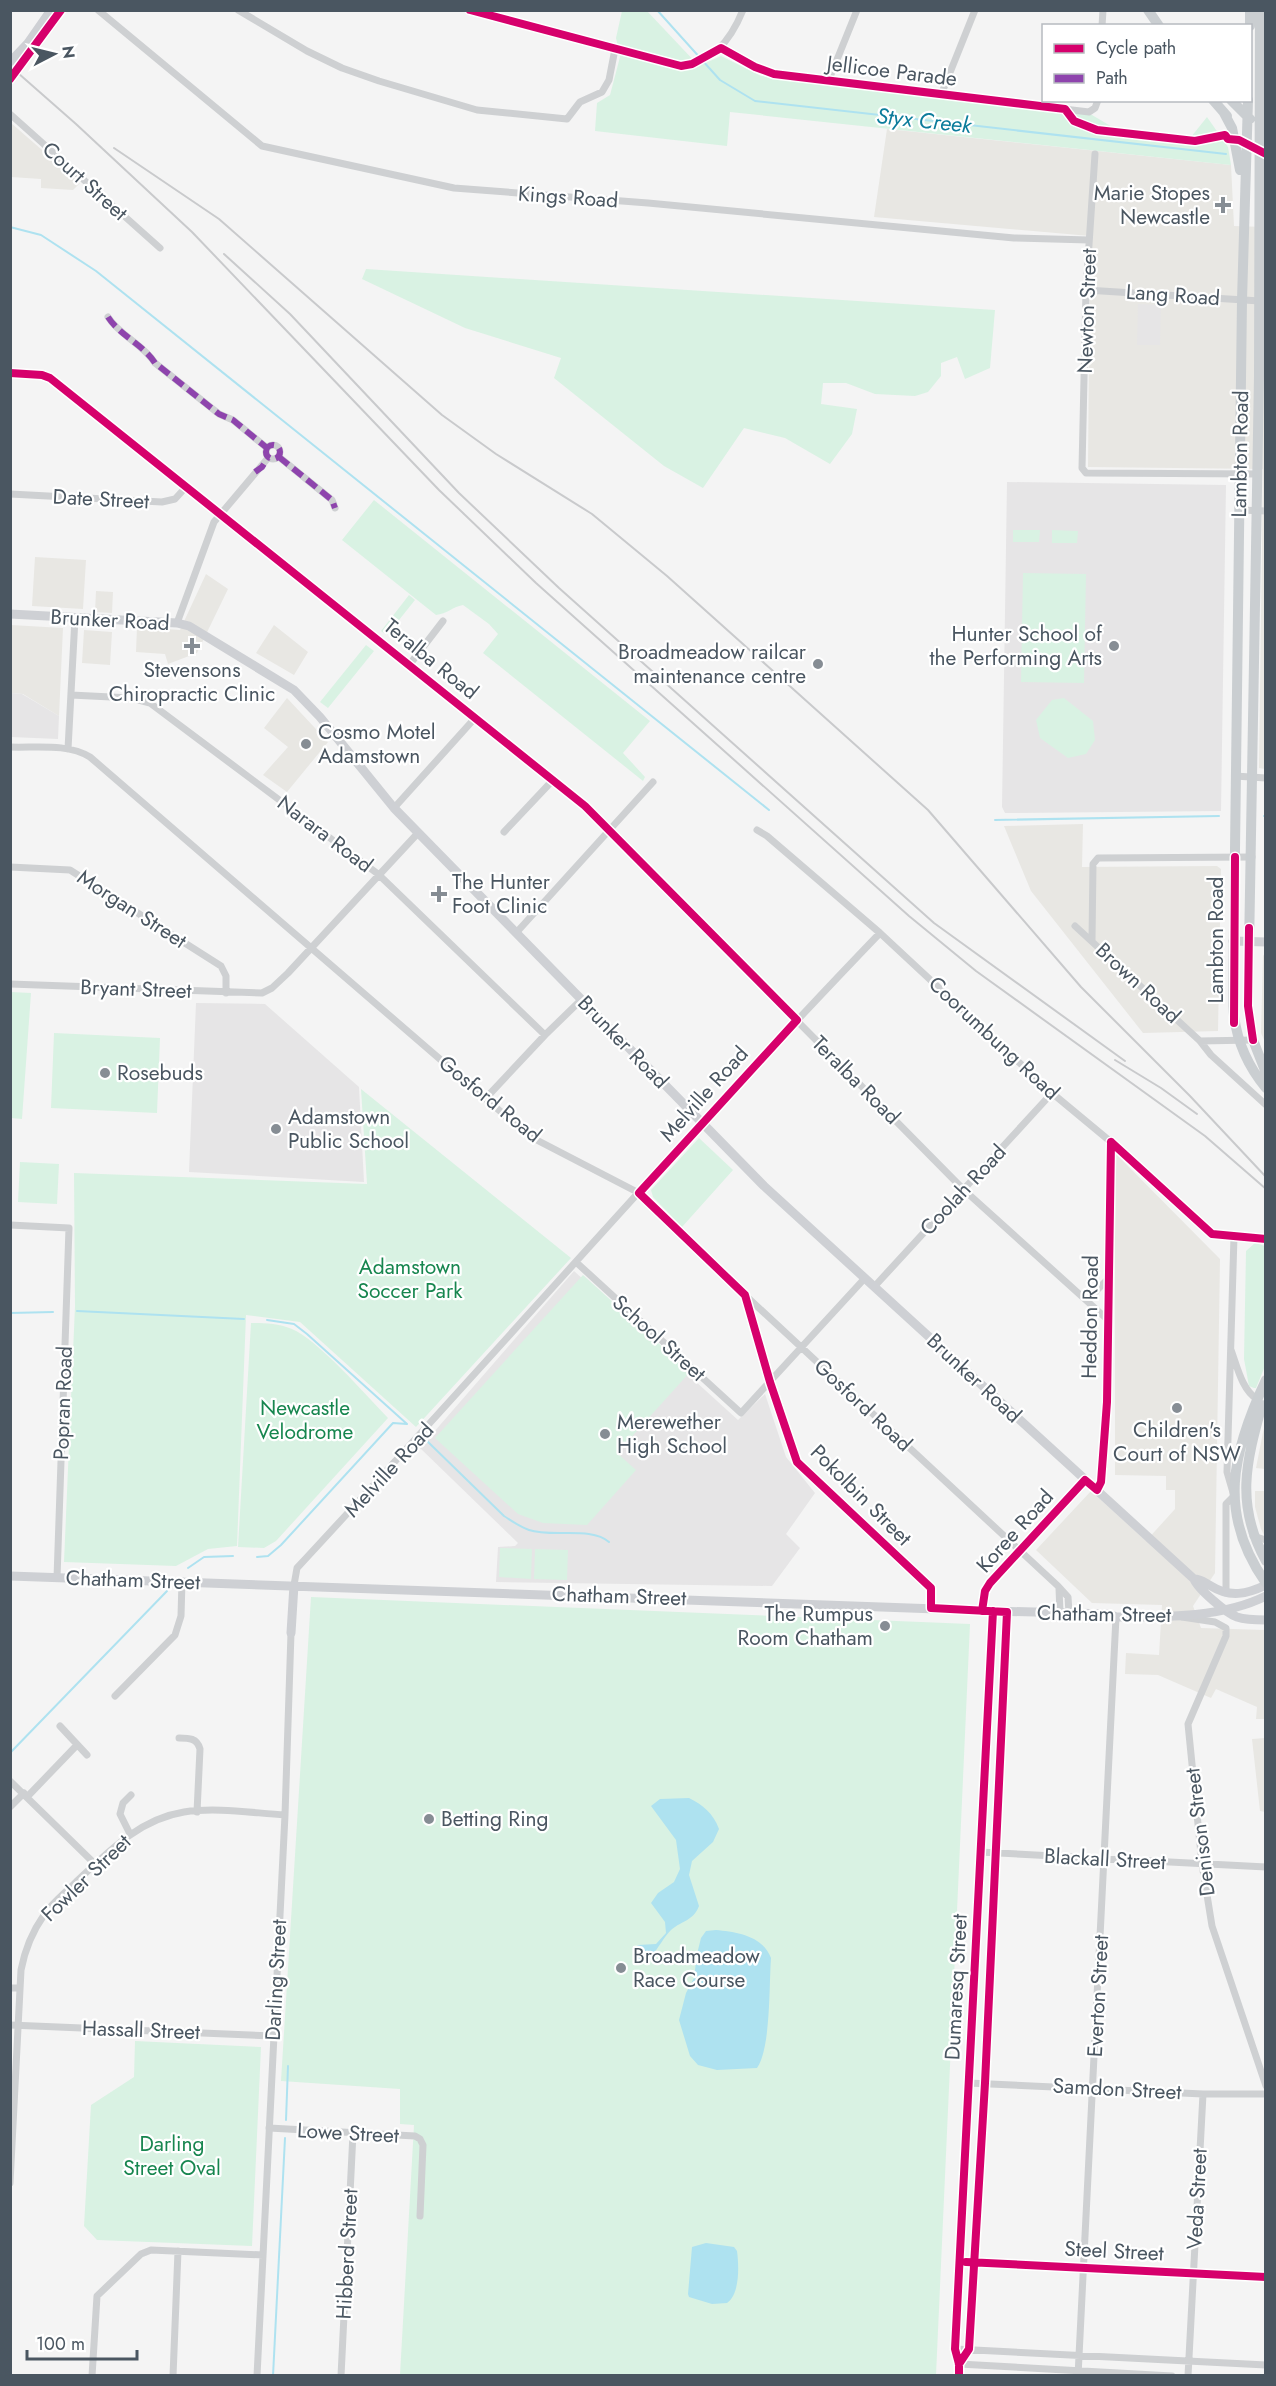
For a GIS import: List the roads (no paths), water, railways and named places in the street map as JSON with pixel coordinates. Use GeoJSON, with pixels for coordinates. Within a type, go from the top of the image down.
{"type":"FeatureCollection","features":[{"type":"Feature","properties":{"kind":"main road"},"geometry":{"type":"LineString","coordinates":[[10,62],[28,43],[51,10]]}},
{"type":"Feature","properties":{"kind":"main road"},"geometry":{"type":"LineString","coordinates":[[1148,10],[1158,24]]}},
{"type":"Feature","properties":{"kind":"main road","name":"Lambton Road"},"geometry":{"type":"LineString","coordinates":[[1260,10],[1262,144],[1258,474],[1261,511],[1248,1006],[1253,1040],[1266,1073]]}},
{"type":"Feature","properties":{"kind":"main road"},"geometry":{"type":"LineString","coordinates":[[1262,73],[1266,95]]}},
{"type":"Feature","properties":{"kind":"main road"},"geometry":{"type":"LineString","coordinates":[[1215,102],[1246,134],[1262,144]]}},
{"type":"Feature","properties":{"kind":"main road"},"geometry":{"type":"LineString","coordinates":[[1233,102],[1247,117],[1262,127]]}},
{"type":"Feature","properties":{"kind":"main road","name":"Lambton Road"},"geometry":{"type":"LineString","coordinates":[[1248,102],[1242,300],[1233,1006],[1234,1023],[1239,1041],[1256,1076],[1266,1088]]}},
{"type":"Feature","properties":{"kind":"main road"},"geometry":{"type":"LineString","coordinates":[[1224,113],[1232,128],[1244,182]]}},
{"type":"Feature","properties":{"kind":"main road"},"geometry":{"type":"LineString","coordinates":[[1260,196],[1266,183]]}},
{"type":"Feature","properties":{"kind":"main road","name":"Brunker Road"},"geometry":{"type":"LineString","coordinates":[[10,614],[177,623],[189,626],[294,690],[320,717],[394,808],[764,1186],[1194,1579],[1197,1586],[1225,1609]]}},
{"type":"Feature","properties":{"kind":"main road"},"geometry":{"type":"LineString","coordinates":[[1233,941],[1266,942]]}},
{"type":"Feature","properties":{"kind":"main road"},"geometry":{"type":"LineString","coordinates":[[1266,1380],[1250,1447],[1245,1482],[1246,1511],[1253,1536],[1266,1561]]}},
{"type":"Feature","properties":{"kind":"main road"},"geometry":{"type":"LineString","coordinates":[[1226,1593],[1242,1594],[1266,1584],[1240,1538],[1234,1496],[1240,1451],[1263,1399]]}},
{"type":"Feature","properties":{"kind":"main road","name":"Chatham Street"},"geometry":{"type":"LineString","coordinates":[[10,1576],[1109,1614],[1116,1617],[1178,1617],[1215,1612],[1247,1604],[1266,1596]]}},
{"type":"Feature","properties":{"kind":"main road","name":"Brunker Road"},"geometry":{"type":"LineString","coordinates":[[1194,1579],[1201,1579],[1226,1593]]}},
{"type":"Feature","properties":{"kind":"main road","name":"Darling Street"},"geometry":{"type":"LineString","coordinates":[[291,1633],[294,1585]]}},
{"type":"Feature","properties":{"kind":"main road"},"geometry":{"type":"LineString","coordinates":[[1225,1609],[1239,1618],[1266,1620]]}},
{"type":"Feature","properties":{"kind":"street","name":"Kings Road"},"geometry":{"type":"LineString","coordinates":[[98,10],[262,146],[454,188],[660,204],[1014,238],[1089,240]]}},
{"type":"Feature","properties":{"kind":"street"},"geometry":{"type":"LineString","coordinates":[[238,10],[307,51],[342,68],[477,110],[567,119],[580,102],[602,93],[609,80],[615,49]]}},
{"type":"Feature","properties":{"kind":"street"},"geometry":{"type":"LineString","coordinates":[[470,10],[679,65],[692,64],[721,48],[733,32],[742,10]]}},
{"type":"Feature","properties":{"kind":"street"},"geometry":{"type":"LineString","coordinates":[[828,82],[857,10]]}},
{"type":"Feature","properties":{"kind":"street"},"geometry":{"type":"LineString","coordinates":[[941,95],[975,10]]}},
{"type":"Feature","properties":{"kind":"street","name":"Jellicoe Parade"},"geometry":{"type":"LineString","coordinates":[[721,48],[765,72],[828,82],[1089,112],[1097,102]]}},
{"type":"Feature","properties":{"kind":"street","name":"Court Street"},"geometry":{"type":"LineString","coordinates":[[10,114],[160,248]]}},
{"type":"Feature","properties":{"kind":"street","name":"Newton Street"},"geometry":{"type":"LineString","coordinates":[[1095,154],[1086,290],[1082,468],[1086,473],[1240,475]]}},
{"type":"Feature","properties":{"kind":"street","name":"Lang Road"},"geometry":{"type":"LineString","coordinates":[[1086,290],[1260,301]]}},
{"type":"Feature","properties":{"kind":"street"},"geometry":{"type":"LineString","coordinates":[[108,317],[114,326],[150,355],[155,363],[219,414],[233,420],[267,448]]}},
{"type":"Feature","properties":{"kind":"street","name":"Teralba Road"},"geometry":{"type":"LineString","coordinates":[[10,373],[42,375],[50,378],[585,806],[964,1190],[1108,1320]]}},
{"type":"Feature","properties":{"kind":"street"},"geometry":{"type":"LineString","coordinates":[[267,448],[273,445],[278,446],[281,452],[279,457],[273,460],[268,458]]}},
{"type":"Feature","properties":{"kind":"street"},"geometry":{"type":"LineString","coordinates":[[267,448],[268,458]]}},
{"type":"Feature","properties":{"kind":"street"},"geometry":{"type":"LineString","coordinates":[[279,457],[332,500],[335,508]]}},
{"type":"Feature","properties":{"kind":"street"},"geometry":{"type":"LineString","coordinates":[[177,623],[214,522],[268,458]]}},
{"type":"Feature","properties":{"kind":"street"},"geometry":{"type":"LineString","coordinates":[[1240,475],[1258,474]]}},
{"type":"Feature","properties":{"kind":"street","name":"Date Street"},"geometry":{"type":"LineString","coordinates":[[10,494],[162,502],[175,499],[186,487]]}},
{"type":"Feature","properties":{"kind":"street"},"geometry":{"type":"LineString","coordinates":[[1239,510],[1261,511]]}},
{"type":"Feature","properties":{"kind":"street"},"geometry":{"type":"LineString","coordinates":[[68,749],[75,618]]}},
{"type":"Feature","properties":{"kind":"street"},"geometry":{"type":"LineString","coordinates":[[410,664],[443,621]]}},
{"type":"Feature","properties":{"kind":"street","name":"Narara Road"},"geometry":{"type":"LineString","coordinates":[[71,695],[131,698],[150,703],[378,874],[545,1035]]}},
{"type":"Feature","properties":{"kind":"street"},"geometry":{"type":"LineString","coordinates":[[394,808],[475,718]]}},
{"type":"Feature","properties":{"kind":"street","name":"Gosford Road"},"geometry":{"type":"LineString","coordinates":[[10,747],[68,749],[82,752],[90,757],[529,1136],[639,1193],[745,1295],[1058,1586],[1065,1613]]}},
{"type":"Feature","properties":{"kind":"street"},"geometry":{"type":"LineString","coordinates":[[1235,776],[1266,778]]}},
{"type":"Feature","properties":{"kind":"street"},"geometry":{"type":"LineString","coordinates":[[504,832],[553,780]]}},
{"type":"Feature","properties":{"kind":"street"},"geometry":{"type":"LineString","coordinates":[[516,933],[653,782]]}},
{"type":"Feature","properties":{"kind":"street","name":"Coorumbung Road"},"geometry":{"type":"LineString","coordinates":[[757,830],[767,836],[880,933],[1052,1093],[1111,1142],[1212,1234],[1266,1239]]}},
{"type":"Feature","properties":{"kind":"street"},"geometry":{"type":"LineString","coordinates":[[311,948],[418,833]]}},
{"type":"Feature","properties":{"kind":"street"},"geometry":{"type":"LineString","coordinates":[[1092,940],[1093,864],[1095,860],[1105,857],[1252,857]]}},
{"type":"Feature","properties":{"kind":"street","name":"Morgan Street"},"geometry":{"type":"LineString","coordinates":[[10,867],[70,870],[221,966],[226,976],[226,993]]}},
{"type":"Feature","properties":{"kind":"street","name":"Brown Road"},"geometry":{"type":"LineString","coordinates":[[1075,926],[1266,1105]]}},
{"type":"Feature","properties":{"kind":"street","name":"Melville Road"},"geometry":{"type":"LineString","coordinates":[[294,1585],[297,1568],[797,1020],[880,933]]}},
{"type":"Feature","properties":{"kind":"street","name":"Bryant Street"},"geometry":{"type":"LineString","coordinates":[[10,984],[262,993],[279,982],[311,948]]}},
{"type":"Feature","properties":{"kind":"street"},"geometry":{"type":"LineString","coordinates":[[485,1099],[581,1000]]}},
{"type":"Feature","properties":{"kind":"street"},"geometry":{"type":"LineString","coordinates":[[1200,1041],[1253,1040]]}},
{"type":"Feature","properties":{"kind":"street","name":"Coolah Road"},"geometry":{"type":"LineString","coordinates":[[874,1287],[1052,1093]]}},
{"type":"Feature","properties":{"kind":"street","name":"Heddon Road"},"geometry":{"type":"LineString","coordinates":[[1097,1490],[1104,1466],[1111,1142]]}},
{"type":"Feature","properties":{"kind":"street","name":"Popran Road"},"geometry":{"type":"LineString","coordinates":[[10,1225],[69,1228],[57,1578]]}},
{"type":"Feature","properties":{"kind":"street"},"geometry":{"type":"LineString","coordinates":[[1226,1593],[1226,1504],[1234,1496],[1227,1472],[1234,1236]]}},
{"type":"Feature","properties":{"kind":"street","name":"School Street"},"geometry":{"type":"LineString","coordinates":[[577,1263],[741,1413],[770,1382]]}},
{"type":"Feature","properties":{"kind":"street"},"geometry":{"type":"LineString","coordinates":[[770,1382],[865,1278]]}},
{"type":"Feature","properties":{"kind":"street"},"geometry":{"type":"LineString","coordinates":[[1087,1300],[1109,1278]]}},
{"type":"Feature","properties":{"kind":"street","name":"Pokolbin Street"},"geometry":{"type":"LineString","coordinates":[[745,1295],[770,1382],[797,1462],[931,1588],[931,1608]]}},
{"type":"Feature","properties":{"kind":"street"},"geometry":{"type":"LineString","coordinates":[[1230,1348],[1250,1395],[1263,1399]]}},
{"type":"Feature","properties":{"kind":"street","name":"Koree Road"},"geometry":{"type":"LineString","coordinates":[[982,1611],[985,1591],[990,1583],[1085,1480]]}},
{"type":"Feature","properties":{"kind":"street"},"geometry":{"type":"LineString","coordinates":[[1253,1536],[1266,1540]]}},
{"type":"Feature","properties":{"kind":"street"},"geometry":{"type":"LineString","coordinates":[[115,1696],[175,1635],[181,1616],[182,1581]]}},
{"type":"Feature","properties":{"kind":"street","name":"Dumaresq Street"},"geometry":{"type":"LineString","coordinates":[[959,2376],[955,2349],[993,1611]]}},
{"type":"Feature","properties":{"kind":"street","name":"Dumaresq Street"},"geometry":{"type":"LineString","coordinates":[[969,2349],[985,2084],[1007,1612]]}},
{"type":"Feature","properties":{"kind":"street","name":"Everton Street"},"geometry":{"type":"LineString","coordinates":[[1079,2373],[1116,1617]]}},
{"type":"Feature","properties":{"kind":"street","name":"Denison Street"},"geometry":{"type":"LineString","coordinates":[[1178,1617],[1220,1623],[1227,1631],[1188,1724],[1202,1864],[1212,1926],[1266,2086]]}},
{"type":"Feature","properties":{"kind":"street","name":"Darling Street"},"geometry":{"type":"LineString","coordinates":[[257,2376],[272,2036],[285,1815],[291,1633]]}},
{"type":"Feature","properties":{"kind":"street"},"geometry":{"type":"LineString","coordinates":[[60,1726],[87,1755]]}},
{"type":"Feature","properties":{"kind":"street"},"geometry":{"type":"LineString","coordinates":[[179,1738],[192,1738],[200,1749],[197,1812]]}},
{"type":"Feature","properties":{"kind":"street"},"geometry":{"type":"LineString","coordinates":[[10,1807],[26,1795],[76,1745]]}},
{"type":"Feature","properties":{"kind":"street"},"geometry":{"type":"LineString","coordinates":[[985,1759],[999,1760]]}},
{"type":"Feature","properties":{"kind":"street"},"geometry":{"type":"LineString","coordinates":[[10,1780],[95,1864]]}},
{"type":"Feature","properties":{"kind":"street"},"geometry":{"type":"LineString","coordinates":[[130,1834],[120,1814],[123,1803],[131,1795]]}},
{"type":"Feature","properties":{"kind":"street","name":"Fowler Street"},"geometry":{"type":"LineString","coordinates":[[10,2183],[23,1961],[27,1945],[39,1922],[53,1904],[95,1864],[130,1834],[157,1820],[185,1812],[285,1815]]}},
{"type":"Feature","properties":{"kind":"street","name":"Blackall Street"},"geometry":{"type":"LineString","coordinates":[[980,1852],[1266,1867]]}},
{"type":"Feature","properties":{"kind":"street","name":"Dumaresq Street"},"geometry":{"type":"LineString","coordinates":[[976,1968],[990,1968]]}},
{"type":"Feature","properties":{"kind":"street"},"geometry":{"type":"LineString","coordinates":[[10,1988],[20,1988]]}},
{"type":"Feature","properties":{"kind":"street","name":"Hassall Street"},"geometry":{"type":"LineString","coordinates":[[10,2025],[272,2036]]}},
{"type":"Feature","properties":{"kind":"street","name":"Samdon Street"},"geometry":{"type":"LineString","coordinates":[[968,2083],[1203,2094],[1266,2094]]}},
{"type":"Feature","properties":{"kind":"street","name":"Veda Street"},"geometry":{"type":"LineString","coordinates":[[1188,2376],[1203,2094]]}},
{"type":"Feature","properties":{"kind":"street","name":"Lowe Street"},"geometry":{"type":"LineString","coordinates":[[269,2128],[415,2136],[423,2145],[420,2216]]}},
{"type":"Feature","properties":{"kind":"street","name":"Hibberd Street"},"geometry":{"type":"LineString","coordinates":[[341,2376],[352,2133]]}},
{"type":"Feature","properties":{"kind":"street"},"geometry":{"type":"LineString","coordinates":[[92,2376],[97,2296],[141,2254],[151,2250],[263,2255]]}},
{"type":"Feature","properties":{"kind":"street"},"geometry":{"type":"LineString","coordinates":[[173,2376],[178,2251]]}},
{"type":"Feature","properties":{"kind":"street","name":"Steel Street"},"geometry":{"type":"LineString","coordinates":[[960,2261],[1266,2277]]}},
{"type":"Feature","properties":{"kind":"street"},"geometry":{"type":"LineString","coordinates":[[955,2349],[1266,2365]]}},
{"type":"Feature","properties":{"kind":"street"},"geometry":{"type":"LineString","coordinates":[[969,2349],[959,2364],[1079,2373],[1172,2376]]}},
{"type":"Feature","properties":{"kind":"water"},"geometry":{"type":"Polygon","coordinates":[[[689,1798],[707,1810],[719,1829],[713,1842],[692,1861],[689,1875],[699,1906],[691,1918],[671,1930],[653,1954],[637,1962],[634,1949],[638,1945],[656,1944],[666,1933],[665,1922],[651,1903],[658,1893],[674,1882],[680,1869],[676,1840],[651,1806],[660,1799],[689,1798]]]}},
{"type":"Feature","properties":{"kind":"water"},"geometry":{"type":"Polygon","coordinates":[[[716,1930],[741,1934],[756,1940],[771,1958],[767,2032],[762,2059],[757,2068],[717,2070],[698,2065],[690,2056],[679,2020],[686,1993],[694,1978],[701,1938],[706,1931],[716,1930]]]}},
{"type":"Feature","properties":{"kind":"water"},"geometry":{"type":"Polygon","coordinates":[[[706,2243],[734,2247],[737,2251],[736,2287],[727,2303],[712,2304],[689,2297],[692,2247],[706,2243]]]}},
{"type":"Feature","properties":{"kind":"waterway","name":"Styx Creek"},"geometry":{"type":"LineString","coordinates":[[657,10],[720,80],[755,101],[1226,154]]}},
{"type":"Feature","properties":{"kind":"waterway"},"geometry":{"type":"LineString","coordinates":[[10,227],[41,235],[96,271],[769,810]]}},
{"type":"Feature","properties":{"kind":"waterway"},"geometry":{"type":"LineString","coordinates":[[995,820],[1219,816]]}},
{"type":"Feature","properties":{"kind":"waterway"},"geometry":{"type":"LineString","coordinates":[[77,1311],[244,1319]]}},
{"type":"Feature","properties":{"kind":"waterway"},"geometry":{"type":"LineString","coordinates":[[10,1313],[53,1312]]}},
{"type":"Feature","properties":{"kind":"waterway"},"geometry":{"type":"LineString","coordinates":[[267,1320],[294,1324],[407,1424]]}},
{"type":"Feature","properties":{"kind":"waterway"},"geometry":{"type":"LineString","coordinates":[[257,1557],[268,1556],[281,1545],[393,1423],[407,1424]]}},
{"type":"Feature","properties":{"kind":"waterway"},"geometry":{"type":"LineString","coordinates":[[426,1440],[504,1516],[519,1526],[538,1532],[592,1534],[609,1542]]}},
{"type":"Feature","properties":{"kind":"waterway"},"geometry":{"type":"LineString","coordinates":[[188,1568],[204,1557],[233,1556]]}},
{"type":"Feature","properties":{"kind":"waterway"},"geometry":{"type":"LineString","coordinates":[[10,1753],[167,1591]]}},
{"type":"Feature","properties":{"kind":"waterway"},"geometry":{"type":"LineString","coordinates":[[286,2120],[288,2066]]}},
{"type":"Feature","properties":{"kind":"waterway"},"geometry":{"type":"LineString","coordinates":[[273,2376],[285,2138]]}},
{"type":"Feature","properties":{"kind":"railway"},"geometry":{"type":"LineString","coordinates":[[10,66],[192,232],[439,490],[536,583],[909,916],[976,971],[1205,1136],[1266,1189]]}},
{"type":"Feature","properties":{"kind":"railway"},"geometry":{"type":"LineString","coordinates":[[114,148],[219,219],[442,415],[496,454],[592,514],[667,576],[928,810],[1081,987],[1190,1096],[1266,1177]]}},
{"type":"Feature","properties":{"kind":"railway"},"geometry":{"type":"LineString","coordinates":[[224,254],[290,314],[459,493],[559,588],[934,923],[1125,1061]]}},
{"type":"Feature","properties":{"kind":"railway"},"geometry":{"type":"LineString","coordinates":[[1115,1060],[1161,1088],[1197,1114]]}},
{"type":"Feature","properties":{"kind":"place","name":"Marie Stopes Newcastle"},"geometry":{"type":"Point","coordinates":[1223,205]}},
{"type":"Feature","properties":{"kind":"place","name":"Stevensons Chiropractic Clinic"},"geometry":{"type":"Point","coordinates":[192,646]}},
{"type":"Feature","properties":{"kind":"place","name":"Hunter School of the Performing Arts"},"geometry":{"type":"Point","coordinates":[1114,646]}},
{"type":"Feature","properties":{"kind":"place","name":"Broadmeadow railcar maintenance centre"},"geometry":{"type":"Point","coordinates":[818,664]}},
{"type":"Feature","properties":{"kind":"place","name":"Cosmo Motel Adamstown"},"geometry":{"type":"Point","coordinates":[306,744]}},
{"type":"Feature","properties":{"kind":"place","name":"The Hunter Foot Clinic"},"geometry":{"type":"Point","coordinates":[439,894]}},
{"type":"Feature","properties":{"kind":"place","name":"Rosebuds"},"geometry":{"type":"Point","coordinates":[105,1073]}},
{"type":"Feature","properties":{"kind":"place","name":"Adamstown Public School"},"geometry":{"type":"Point","coordinates":[276,1129]}},
{"type":"Feature","properties":{"kind":"place","name":"Children's Court of NSW"},"geometry":{"type":"Point","coordinates":[1177,1408]}},
{"type":"Feature","properties":{"kind":"place","name":"Merewether High School"},"geometry":{"type":"Point","coordinates":[605,1434]}},
{"type":"Feature","properties":{"kind":"place","name":"The Rumpus Room Chatham"},"geometry":{"type":"Point","coordinates":[885,1626]}},
{"type":"Feature","properties":{"kind":"place","name":"Betting Ring"},"geometry":{"type":"Point","coordinates":[429,1819]}},
{"type":"Feature","properties":{"kind":"place","name":"Broadmeadow Race Course"},"geometry":{"type":"Point","coordinates":[621,1968]}},
{"type":"Feature","properties":{"kind":"park label","name":"Adamstown Soccer Park"},"geometry":{"type":"Point","coordinates":[410,1279]}},
{"type":"Feature","properties":{"kind":"park label","name":"Newcastle Velodrome"},"geometry":{"type":"Point","coordinates":[305,1420]}},
{"type":"Feature","properties":{"kind":"park label","name":"Darling Street Oval"},"geometry":{"type":"Point","coordinates":[172,2156]}}]}
